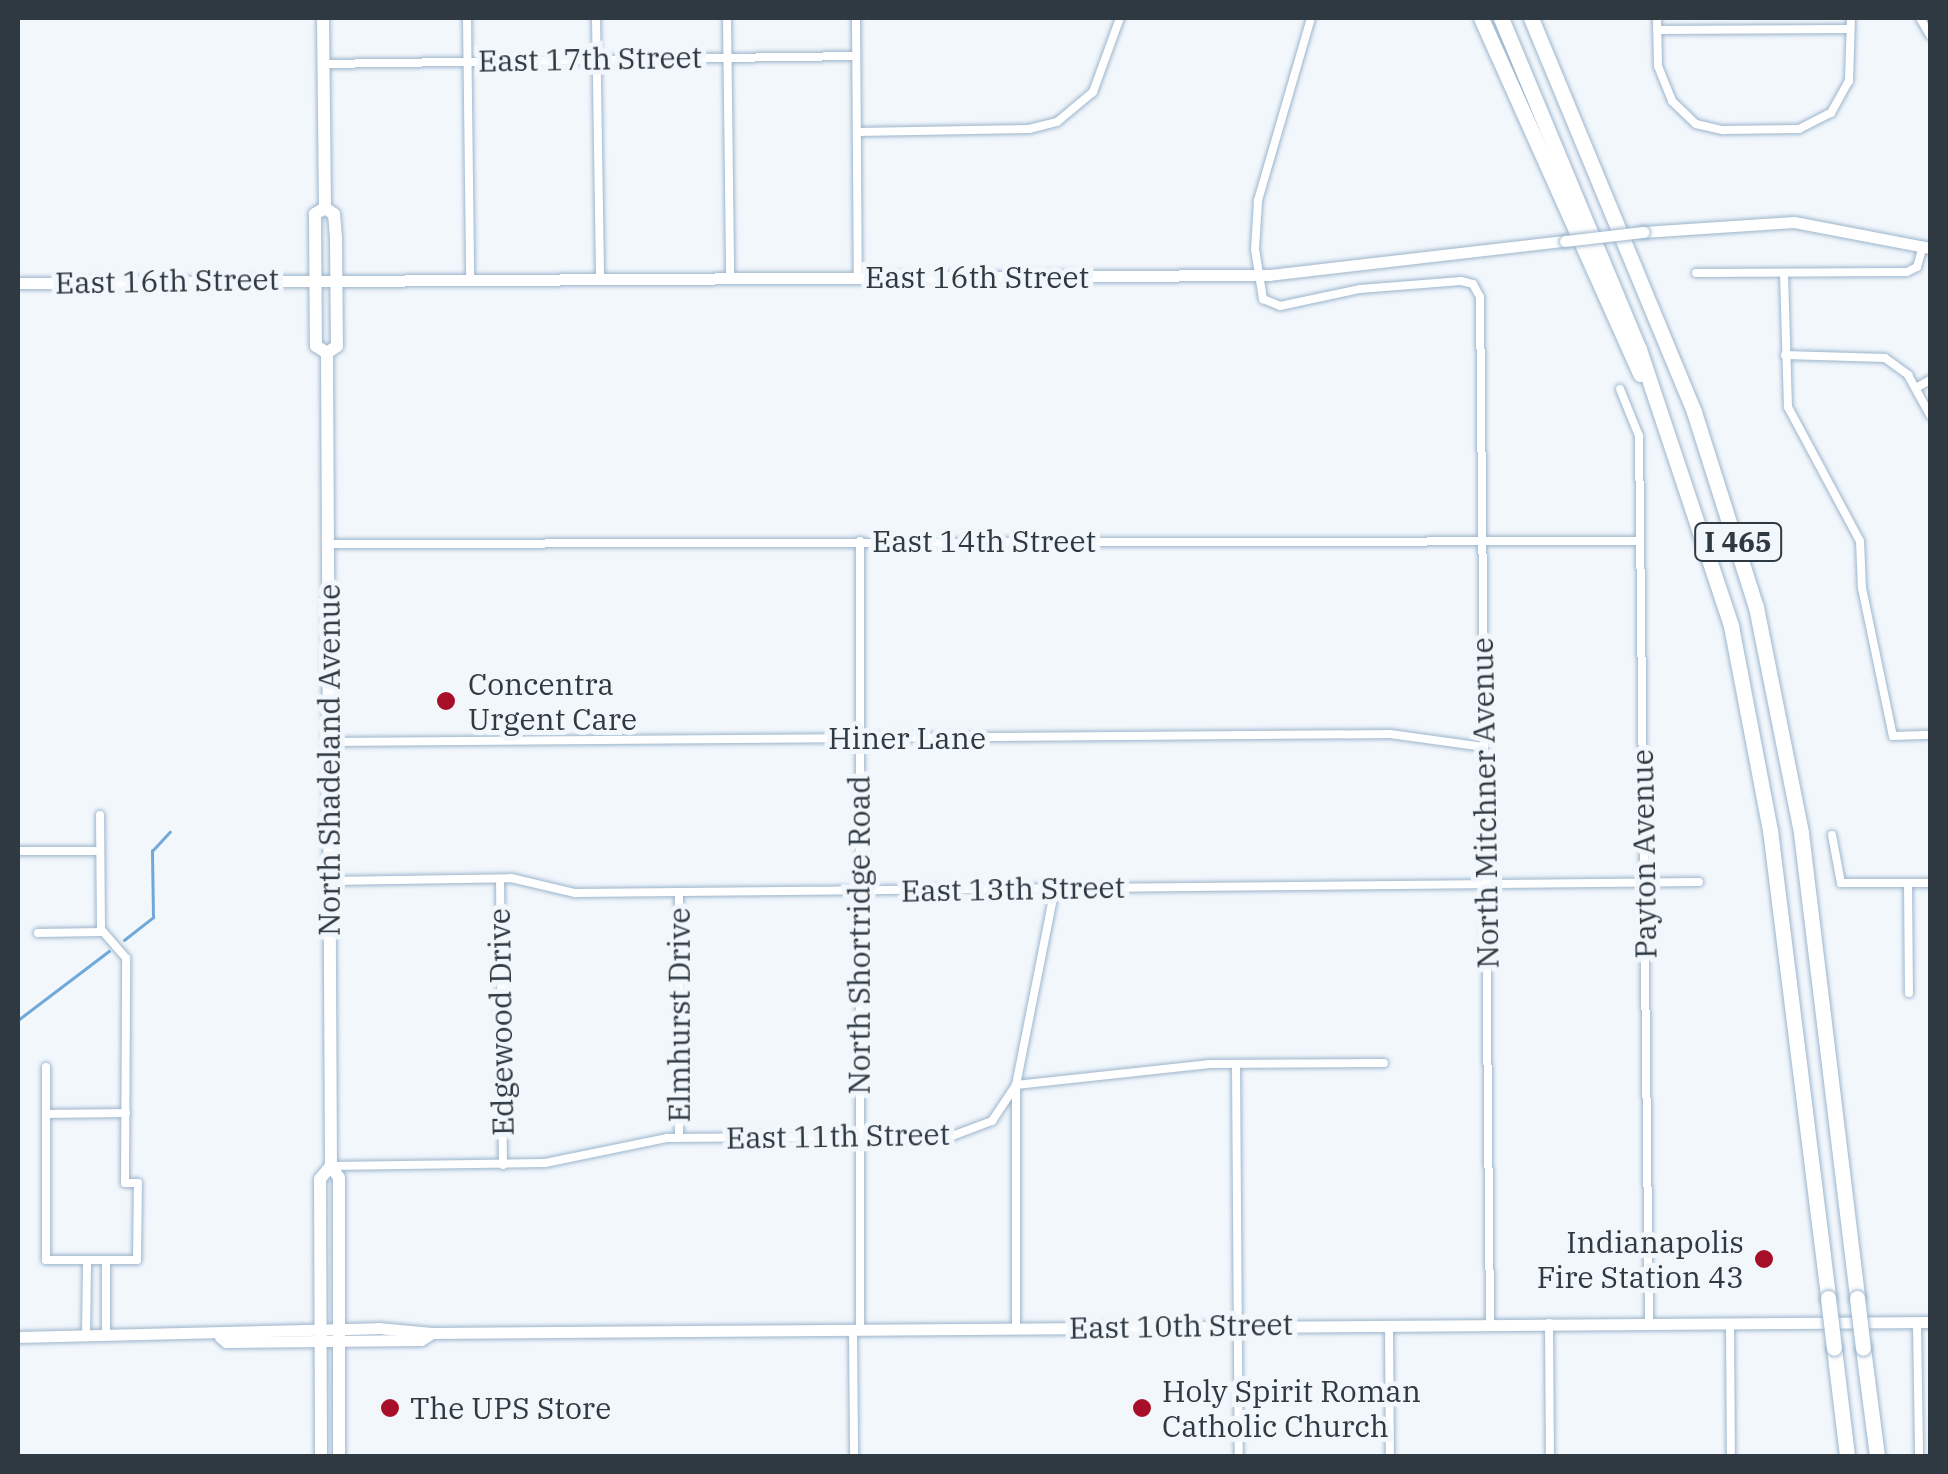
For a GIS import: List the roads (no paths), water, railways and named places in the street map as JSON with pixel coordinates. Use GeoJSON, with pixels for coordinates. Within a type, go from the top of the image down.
{"type":"FeatureCollection","features":[{"type":"Feature","properties":{"kind":"highway"},"geometry":{"type":"LineString","coordinates":[[1481,18],[1655,400]]}},
{"type":"Feature","properties":{"kind":"highway","name":"I 465"},"geometry":{"type":"LineString","coordinates":[[1501,18],[1655,400],[1722,593],[1752,722],[1848,1456]]}},
{"type":"Feature","properties":{"kind":"highway","name":"I 465"},"geometry":{"type":"LineString","coordinates":[[1531,18],[1694,412],[1752,590],[1801,834],[1876,1456]]}},
{"type":"Feature","properties":{"kind":"main road","name":"North Shadeland Avenue"},"geometry":{"type":"LineString","coordinates":[[322,18],[325,208]]}},
{"type":"Feature","properties":{"kind":"main road","name":"North Shadeland Avenue"},"geometry":{"type":"LineString","coordinates":[[325,208],[334,214],[337,346],[327,354]]}},
{"type":"Feature","properties":{"kind":"main road","name":"North Shadeland Avenue"},"geometry":{"type":"LineString","coordinates":[[325,208],[315,214],[316,346],[327,354]]}},
{"type":"Feature","properties":{"kind":"main road","name":"North Shadeland Avenue"},"geometry":{"type":"LineString","coordinates":[[327,354],[330,1166],[339,1178],[339,1456]]}},
{"type":"Feature","properties":{"kind":"main road","name":"North Shadeland Avenue"},"geometry":{"type":"LineString","coordinates":[[321,1456],[320,1179],[330,1166]]}},
{"type":"Feature","properties":{"kind":"street"},"geometry":{"type":"LineString","coordinates":[[467,18],[470,279]]}},
{"type":"Feature","properties":{"kind":"street"},"geometry":{"type":"LineString","coordinates":[[596,18],[600,278]]}},
{"type":"Feature","properties":{"kind":"street"},"geometry":{"type":"LineString","coordinates":[[726,18],[730,278]]}},
{"type":"Feature","properties":{"kind":"street"},"geometry":{"type":"LineString","coordinates":[[856,18],[858,278]]}},
{"type":"Feature","properties":{"kind":"street"},"geometry":{"type":"LineString","coordinates":[[856,132],[1034,129],[1078,108],[1100,78],[1120,18]]}},
{"type":"Feature","properties":{"kind":"street"},"geometry":{"type":"LineString","coordinates":[[1257,276],[1260,190],[1310,18]]}},
{"type":"Feature","properties":{"kind":"street"},"geometry":{"type":"LineString","coordinates":[[1657,18],[1658,66],[1672,102],[1696,124],[1723,130],[1799,129],[1832,113],[1848,85],[1851,18]]}},
{"type":"Feature","properties":{"kind":"street"},"geometry":{"type":"LineString","coordinates":[[1920,18],[1930,35]]}},
{"type":"Feature","properties":{"kind":"street"},"geometry":{"type":"LineString","coordinates":[[1657,30],[1849,29]]}},
{"type":"Feature","properties":{"kind":"street","name":"East 17th Street"},"geometry":{"type":"LineString","coordinates":[[323,64],[856,56]]}},
{"type":"Feature","properties":{"kind":"street","name":"East 16th Street"},"geometry":{"type":"LineString","coordinates":[[18,283],[1257,276],[1643,232],[1794,222],[1927,247]]}},
{"type":"Feature","properties":{"kind":"street"},"geometry":{"type":"LineString","coordinates":[[1696,273],[1907,272],[1916,268],[1927,247]]}},
{"type":"Feature","properties":{"kind":"street"},"geometry":{"type":"LineString","coordinates":[[1784,273],[1789,412],[1861,545],[1862,588],[1893,736],[1930,736]]}},
{"type":"Feature","properties":{"kind":"street","name":"North Mitchner Avenue"},"geometry":{"type":"LineString","coordinates":[[1257,276],[1263,299],[1280,306],[1360,289],[1473,284],[1480,297],[1490,1324]]}},
{"type":"Feature","properties":{"kind":"street"},"geometry":{"type":"LineString","coordinates":[[1785,355],[1878,355],[1902,369],[1930,415]]}},
{"type":"Feature","properties":{"kind":"street"},"geometry":{"type":"LineString","coordinates":[[1916,388],[1930,380]]}},
{"type":"Feature","properties":{"kind":"street","name":"Payton Avenue"},"geometry":{"type":"LineString","coordinates":[[1620,389],[1638,436],[1649,1323]]}},
{"type":"Feature","properties":{"kind":"street","name":"North Shortridge Road"},"geometry":{"type":"LineString","coordinates":[[854,1456],[860,1136],[860,541]]}},
{"type":"Feature","properties":{"kind":"street","name":"East 14th Street"},"geometry":{"type":"LineString","coordinates":[[328,544],[1640,541]]}},
{"type":"Feature","properties":{"kind":"street","name":"Hiner Lane"},"geometry":{"type":"LineString","coordinates":[[329,742],[1390,734],[1484,747]]}},
{"type":"Feature","properties":{"kind":"street"},"geometry":{"type":"LineString","coordinates":[[46,1067],[46,1260],[138,1260],[138,1183],[125,1183],[126,958],[104,932],[100,815]]}},
{"type":"Feature","properties":{"kind":"street"},"geometry":{"type":"LineString","coordinates":[[1832,835],[1841,883],[1930,883]]}},
{"type":"Feature","properties":{"kind":"street"},"geometry":{"type":"LineString","coordinates":[[18,851],[100,851]]}},
{"type":"Feature","properties":{"kind":"street","name":"East 13th Street"},"geometry":{"type":"LineString","coordinates":[[329,880],[500,879],[575,894],[1699,882]]}},
{"type":"Feature","properties":{"kind":"street","name":"Edgewood Drive"},"geometry":{"type":"LineString","coordinates":[[500,879],[502,1165]]}},
{"type":"Feature","properties":{"kind":"street"},"geometry":{"type":"LineString","coordinates":[[1908,883],[1909,993]]}},
{"type":"Feature","properties":{"kind":"street"},"geometry":{"type":"LineString","coordinates":[[1016,1328],[1016,1085],[1055,888]]}},
{"type":"Feature","properties":{"kind":"street","name":"Elmhurst Drive"},"geometry":{"type":"LineString","coordinates":[[679,892],[679,1138]]}},
{"type":"Feature","properties":{"kind":"street"},"geometry":{"type":"LineString","coordinates":[[38,933],[104,932]]}},
{"type":"Feature","properties":{"kind":"street"},"geometry":{"type":"LineString","coordinates":[[1016,1085],[1236,1064],[1384,1063]]}},
{"type":"Feature","properties":{"kind":"street"},"geometry":{"type":"LineString","coordinates":[[1236,1064],[1240,1456]]}},
{"type":"Feature","properties":{"kind":"street","name":"East 11th Street"},"geometry":{"type":"LineString","coordinates":[[330,1166],[502,1165],[679,1138],[969,1132],[995,1118],[1016,1085]]}},
{"type":"Feature","properties":{"kind":"street"},"geometry":{"type":"LineString","coordinates":[[46,1114],[126,1113]]}},
{"type":"Feature","properties":{"kind":"street"},"geometry":{"type":"LineString","coordinates":[[86,1338],[87,1260]]}},
{"type":"Feature","properties":{"kind":"street"},"geometry":{"type":"LineString","coordinates":[[106,1260],[106,1338]]}},
{"type":"Feature","properties":{"kind":"street"},"geometry":{"type":"LineString","coordinates":[[1919,1456],[1924,1323]]}},
{"type":"Feature","properties":{"kind":"street","name":"East 10th Street"},"geometry":{"type":"LineString","coordinates":[[18,1337],[220,1336],[226,1330],[425,1340],[432,1333],[1924,1323]]}},
{"type":"Feature","properties":{"kind":"street"},"geometry":{"type":"LineString","coordinates":[[1390,1324],[1390,1456]]}},
{"type":"Feature","properties":{"kind":"street"},"geometry":{"type":"LineString","coordinates":[[1549,1324],[1550,1456]]}},
{"type":"Feature","properties":{"kind":"street"},"geometry":{"type":"LineString","coordinates":[[1730,1324],[1731,1456]]}},
{"type":"Feature","properties":{"kind":"waterway"},"geometry":{"type":"LineString","coordinates":[[124,940],[153,917],[152,851],[170,832]]}},
{"type":"Feature","properties":{"kind":"waterway"},"geometry":{"type":"LineString","coordinates":[[18,1020],[109,951]]}},
{"type":"Feature","properties":{"kind":"place","name":"Concentra Urgent Care"},"geometry":{"type":"Point","coordinates":[446,701]}},
{"type":"Feature","properties":{"kind":"place","name":"Indianapolis Fire Station 43"},"geometry":{"type":"Point","coordinates":[1764,1259]}},
{"type":"Feature","properties":{"kind":"place","name":"The UPS Store"},"geometry":{"type":"Point","coordinates":[390,1408]}},
{"type":"Feature","properties":{"kind":"place","name":"Holy Spirit Roman Catholic Church"},"geometry":{"type":"Point","coordinates":[1142,1408]}}]}
